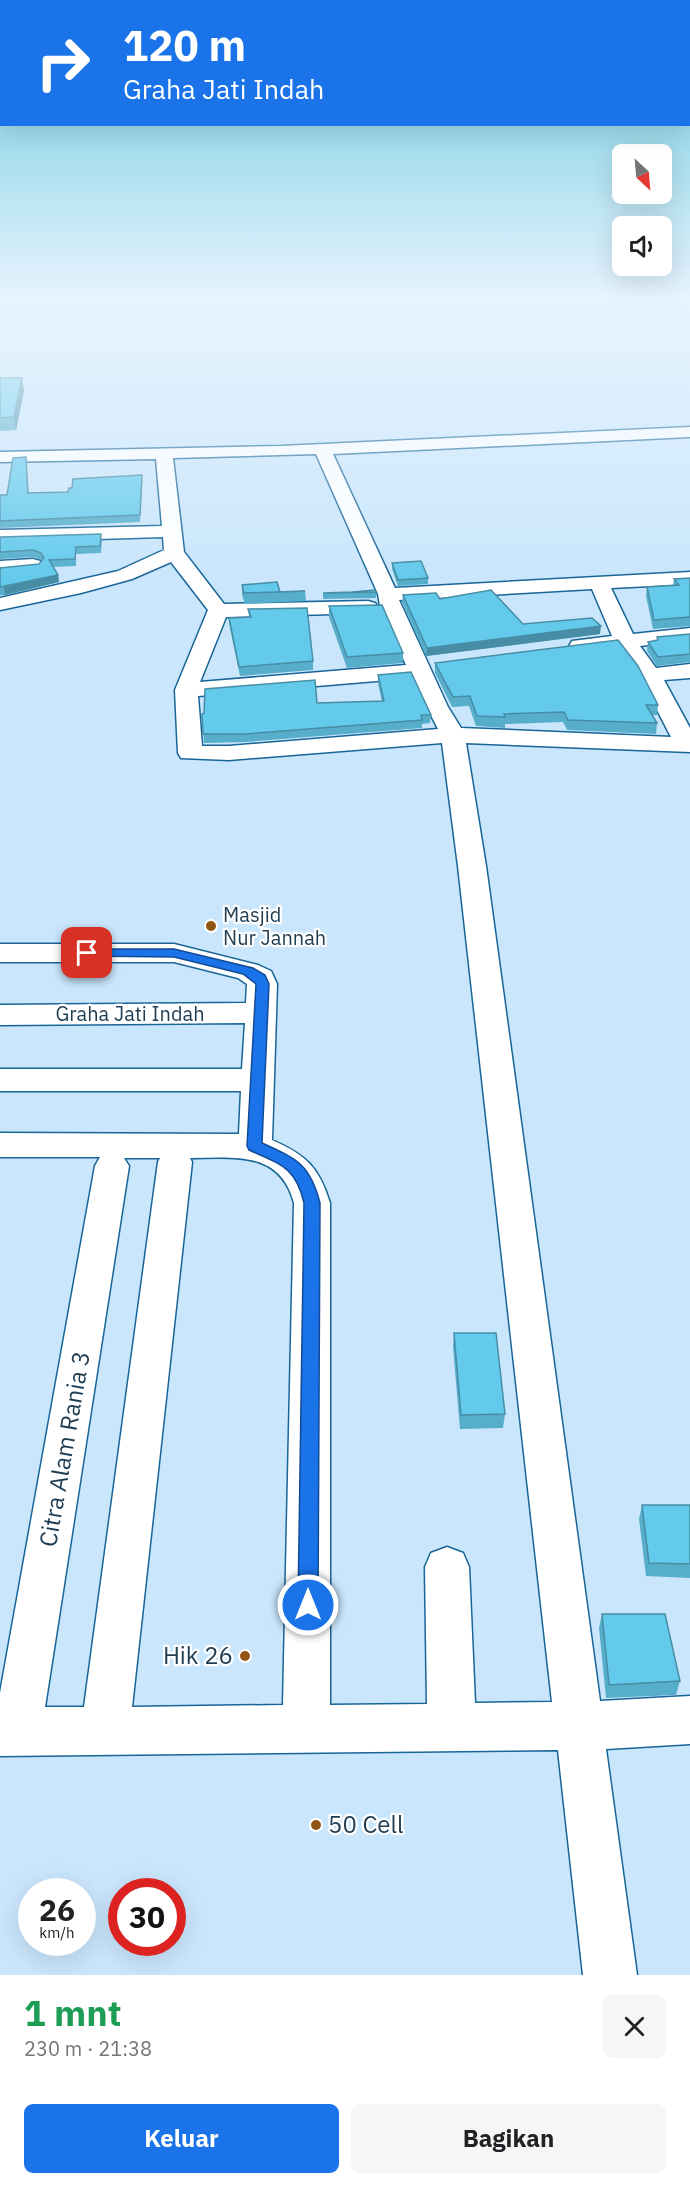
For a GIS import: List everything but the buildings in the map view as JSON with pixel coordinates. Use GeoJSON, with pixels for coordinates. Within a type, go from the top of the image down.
{"type":"FeatureCollection","features":[{"type":"Feature","properties":{"kind":"street"},"geometry":{"type":"LineString","coordinates":[[0,457],[322,449],[690,432]]}},
{"type":"Feature","properties":{"kind":"street"},"geometry":{"type":"LineString","coordinates":[[322,449],[389,600],[425,666],[436,707],[453,735],[610,1975]]}},
{"type":"Feature","properties":{"kind":"street"},"geometry":{"type":"LineString","coordinates":[[164,452],[174,553],[218,610],[240,612],[599,583],[690,578]]}},
{"type":"Feature","properties":{"kind":"street"},"geometry":{"type":"LineString","coordinates":[[51,474],[75,455]]}},
{"type":"Feature","properties":{"kind":"street"},"geometry":{"type":"LineString","coordinates":[[69,535],[72,516],[91,515]]}},
{"type":"Feature","properties":{"kind":"street"},"geometry":{"type":"LineString","coordinates":[[0,536],[172,531]]}},
{"type":"Feature","properties":{"kind":"street"},"geometry":{"type":"LineString","coordinates":[[0,604],[81,587],[125,574],[174,553]]}},
{"type":"Feature","properties":{"kind":"street"},"geometry":{"type":"LineString","coordinates":[[0,567],[33,565]]}},
{"type":"Feature","properties":{"kind":"street"},"geometry":{"type":"LineString","coordinates":[[599,583],[625,640],[650,675],[688,744]]}},
{"type":"Feature","properties":{"kind":"street"},"geometry":{"type":"LineString","coordinates":[[218,610],[186,690],[190,753],[229,753],[453,735],[688,744]]}},
{"type":"Feature","properties":{"kind":"street"},"geometry":{"type":"LineString","coordinates":[[555,650],[690,634]]}},
{"type":"Feature","properties":{"kind":"street"},"geometry":{"type":"LineString","coordinates":[[186,690],[425,666]]}},
{"type":"Feature","properties":{"kind":"street"},"geometry":{"type":"LineString","coordinates":[[650,675],[690,671]]}},
{"type":"Feature","properties":{"kind":"street"},"geometry":{"type":"LineString","coordinates":[[0,952],[174,953],[255,974],[262,984],[255,1146]]}},
{"type":"Feature","properties":{"kind":"street","name":"Graha Jati Indah"},"geometry":{"type":"LineString","coordinates":[[0,1015],[261,1013]]}},
{"type":"Feature","properties":{"kind":"street"},"geometry":{"type":"LineString","coordinates":[[0,1080],[258,1080]]}},
{"type":"Feature","properties":{"kind":"street"},"geometry":{"type":"LineString","coordinates":[[0,1145],[255,1146],[287,1161],[307,1181],[312,1203],[306,1729]]}},
{"type":"Feature","properties":{"kind":"street"},"geometry":{"type":"LineString","coordinates":[[105,1731],[175,1162]]}},
{"type":"Feature","properties":{"kind":"street","name":"Citra Alam Rania 3"},"geometry":{"type":"LineString","coordinates":[[8,1732],[112,1166]]}},
{"type":"Feature","properties":{"kind":"street"},"geometry":{"type":"LineString","coordinates":[[447,1567],[452,1728]]}},
{"type":"Feature","properties":{"kind":"street"},"geometry":{"type":"LineString","coordinates":[[8,1732],[580,1726],[690,1720]]}},
{"type":"Feature","properties":{"kind":"place","name":"Masjid Nur Jannah"},"geometry":{"type":"Point","coordinates":[211,926]}},
{"type":"Feature","properties":{"kind":"place","name":"Hik 26"},"geometry":{"type":"Point","coordinates":[245,1656]}},
{"type":"Feature","properties":{"kind":"place","name":"50 Cell"},"geometry":{"type":"Point","coordinates":[316,1825]}},
{"type":"Feature","properties":{"kind":"route"},"geometry":{"type":"LineString","coordinates":[[87,953],[174,953],[248,971],[261,978],[255,1146],[287,1161],[307,1181],[312,1203],[308,1605]]}}]}
